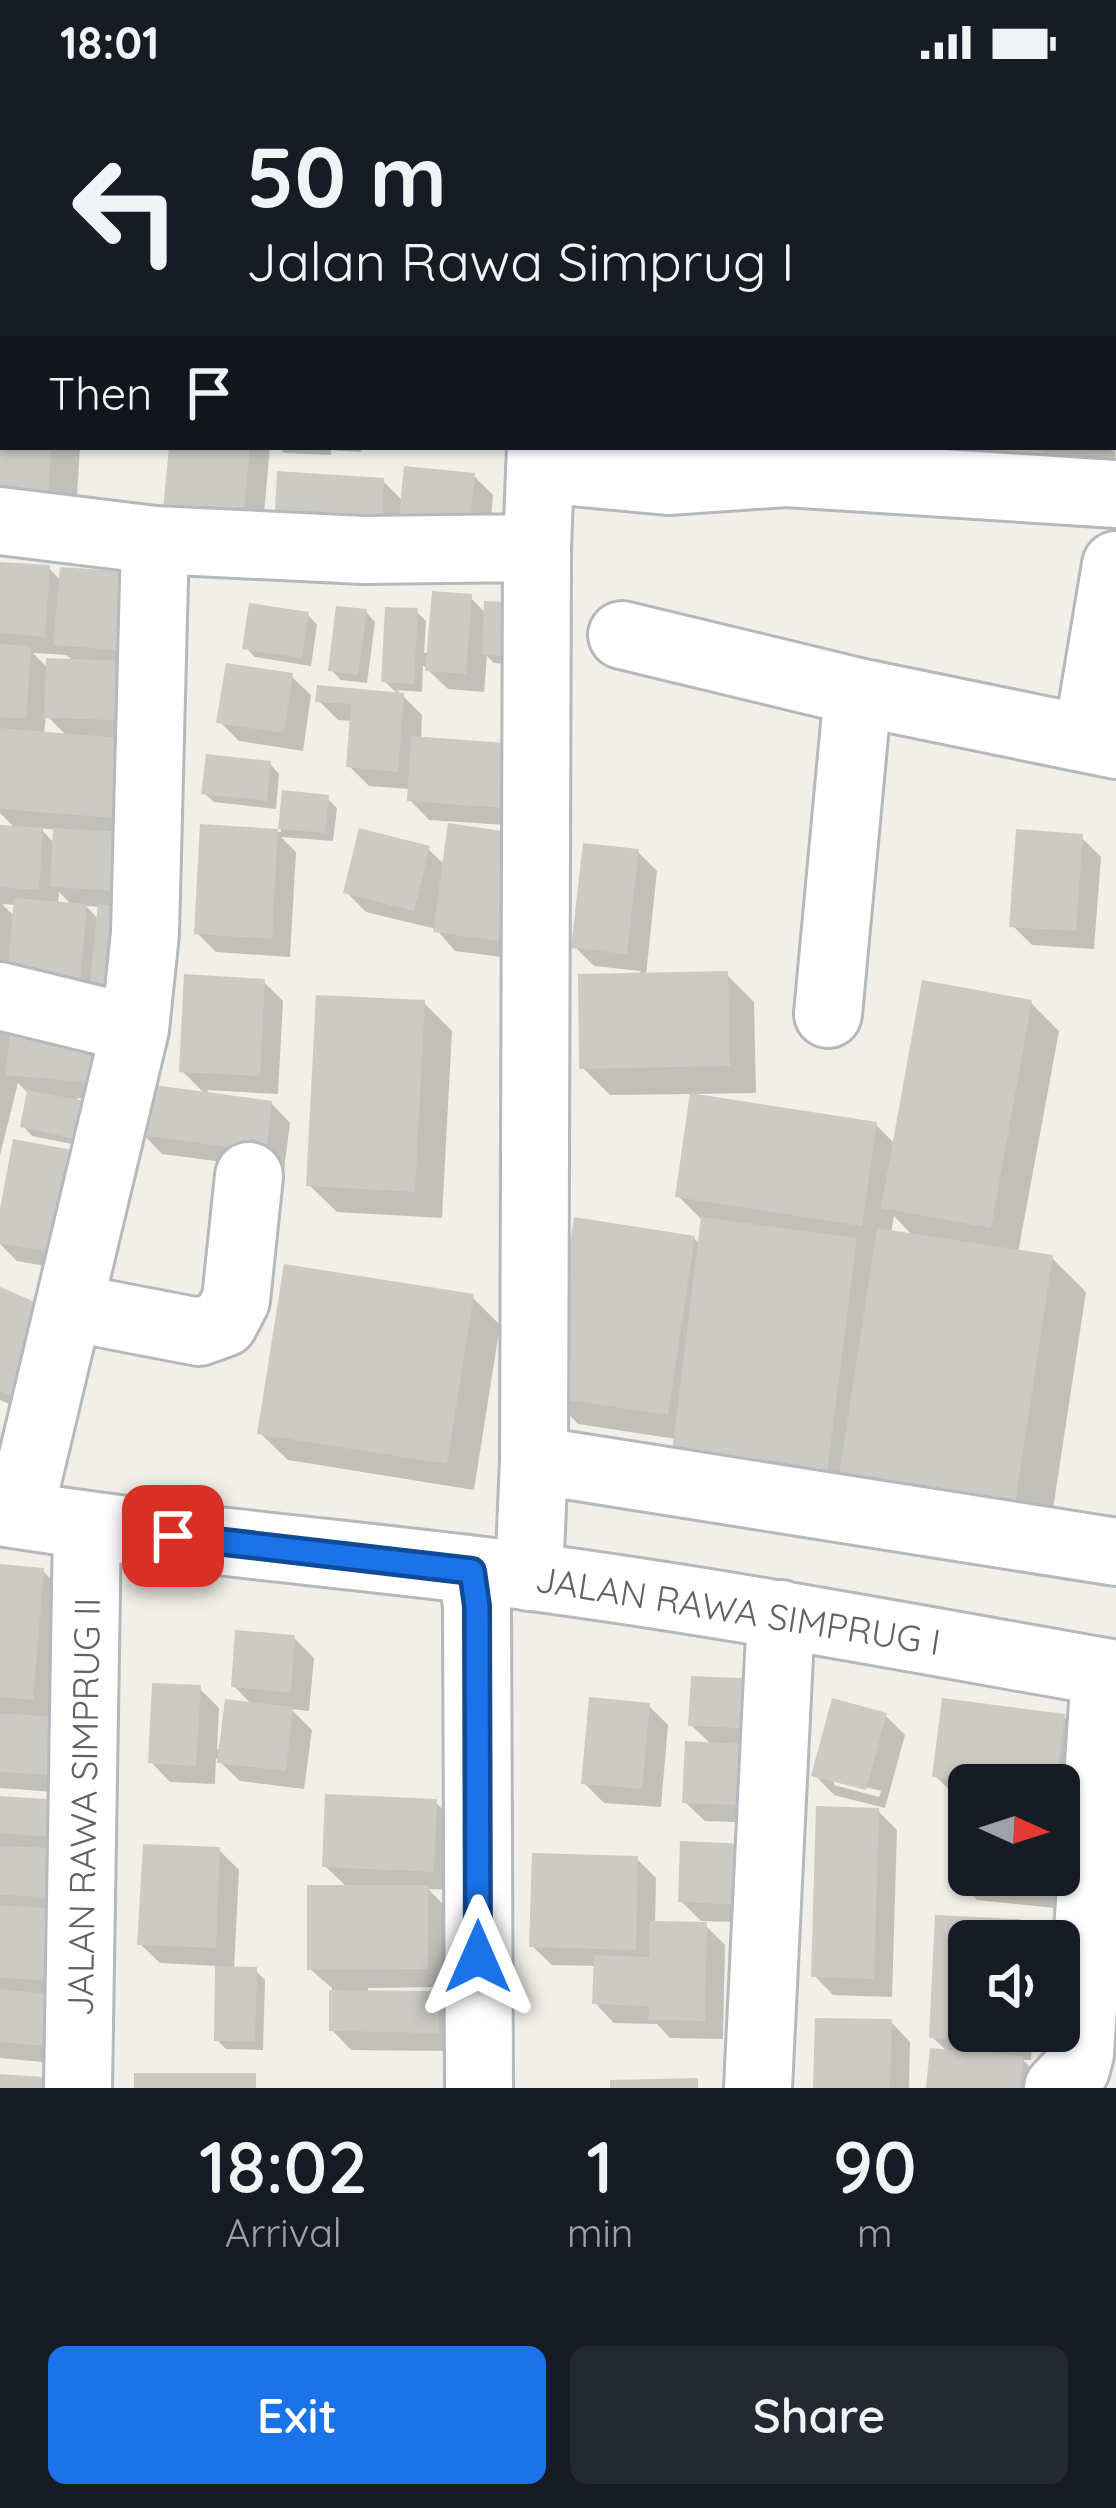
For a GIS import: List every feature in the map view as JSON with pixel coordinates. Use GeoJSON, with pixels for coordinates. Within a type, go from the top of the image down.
{"type":"FeatureCollection","features":[{"type":"Feature","properties":{"kind":"street"},"geometry":{"type":"LineString","coordinates":[[479,2088],[477,1606],[501,1574],[533,1460],[541,458],[668,481],[786,473],[1116,494]]}},
{"type":"Feature","properties":{"kind":"street"},"geometry":{"type":"LineString","coordinates":[[0,521],[155,540],[363,550],[537,548]]}},
{"type":"Feature","properties":{"kind":"street"},"geometry":{"type":"LineString","coordinates":[[9,1514],[69,1306],[135,1029],[145,933],[155,540]]}},
{"type":"Feature","properties":{"kind":"street"},"geometry":{"type":"LineString","coordinates":[[622,635],[858,692],[1101,742],[1116,566]]}},
{"type":"Feature","properties":{"kind":"street"},"geometry":{"type":"LineString","coordinates":[[828,1014],[858,692]]}},
{"type":"Feature","properties":{"kind":"street"},"geometry":{"type":"LineString","coordinates":[[0,996],[135,1029]]}},
{"type":"Feature","properties":{"kind":"street"},"geometry":{"type":"LineString","coordinates":[[69,1306],[199,1332],[224,1323],[236,1300],[249,1176]]}},
{"type":"Feature","properties":{"kind":"street"},"geometry":{"type":"LineString","coordinates":[[533,1460],[1116,1552]]}},
{"type":"Feature","properties":{"kind":"street","name":"JALAN RAWA SIMPRUG I"},"geometry":{"type":"LineString","coordinates":[[9,1514],[501,1574],[781,1614],[1111,1673]]}},
{"type":"Feature","properties":{"kind":"street","name":"JALAN RAWA SIMPRUG II"},"geometry":{"type":"LineString","coordinates":[[78,2088],[87,1526]]}},
{"type":"Feature","properties":{"kind":"street"},"geometry":{"type":"LineString","coordinates":[[758,2088],[781,1614]]}},
{"type":"Feature","properties":{"kind":"street"},"geometry":{"type":"LineString","coordinates":[[1058,2088],[1076,2069],[1080,2054],[1111,1673]]}},
{"type":"Feature","properties":{"kind":"building"},"geometry":{"type":"Polygon","coordinates":[[[0,450],[51,450],[48,504],[0,501],[0,450]]]}},
{"type":"Feature","properties":{"kind":"building"},"geometry":{"type":"Polygon","coordinates":[[[169,450],[250,450],[241,539],[161,531],[169,450]]]}},
{"type":"Feature","properties":{"kind":"building"},"geometry":{"type":"Polygon","coordinates":[[[987,450],[1045,450],[1040,484],[983,475],[987,450]]]}},
{"type":"Feature","properties":{"kind":"building"},"geometry":{"type":"Polygon","coordinates":[[[404,466],[475,473],[468,543],[397,535],[404,466]]]}},
{"type":"Feature","properties":{"kind":"building"},"geometry":{"type":"Polygon","coordinates":[[[277,471],[384,478],[381,536],[274,530],[277,471]]]}},
{"type":"Feature","properties":{"kind":"building"},"geometry":{"type":"Polygon","coordinates":[[[0,562],[50,565],[45,637],[0,633],[0,562]]]}},
{"type":"Feature","properties":{"kind":"building"},"geometry":{"type":"Polygon","coordinates":[[[60,567],[148,573],[141,652],[53,645],[60,567]]]}},
{"type":"Feature","properties":{"kind":"building"},"geometry":{"type":"Polygon","coordinates":[[[432,591],[472,594],[466,674],[425,671],[432,591]]]}},
{"type":"Feature","properties":{"kind":"building"},"geometry":{"type":"Polygon","coordinates":[[[484,601],[527,603],[526,656],[482,655],[484,601]]]}},
{"type":"Feature","properties":{"kind":"building"},"geometry":{"type":"Polygon","coordinates":[[[249,603],[309,612],[302,658],[242,649],[249,603]]]}},
{"type":"Feature","properties":{"kind":"building"},"geometry":{"type":"Polygon","coordinates":[[[336,606],[367,609],[358,675],[328,671],[336,606]]]}},
{"type":"Feature","properties":{"kind":"building"},"geometry":{"type":"Polygon","coordinates":[[[385,607],[418,608],[414,684],[381,682],[385,607]]]}},
{"type":"Feature","properties":{"kind":"building"},"geometry":{"type":"Polygon","coordinates":[[[0,644],[31,646],[26,719],[0,717],[0,644]]]}},
{"type":"Feature","properties":{"kind":"building"},"geometry":{"type":"Polygon","coordinates":[[[46,658],[148,662],[146,721],[44,718],[46,658]]]}},
{"type":"Feature","properties":{"kind":"building"},"geometry":{"type":"Polygon","coordinates":[[[226,663],[293,673],[284,733],[216,723],[226,663]]]}},
{"type":"Feature","properties":{"kind":"building"},"geometry":{"type":"Polygon","coordinates":[[[317,685],[404,693],[398,772],[346,767],[351,704],[315,702],[317,685]]]}},
{"type":"Feature","properties":{"kind":"building"},"geometry":{"type":"Polygon","coordinates":[[[0,728],[145,740],[139,820],[0,809],[0,728]]]}},
{"type":"Feature","properties":{"kind":"building"},"geometry":{"type":"Polygon","coordinates":[[[411,736],[506,743],[502,808],[407,801],[411,736]]]}},
{"type":"Feature","properties":{"kind":"building"},"geometry":{"type":"Polygon","coordinates":[[[206,754],[271,761],[267,801],[201,794],[206,754]]]}},
{"type":"Feature","properties":{"kind":"building"},"geometry":{"type":"Polygon","coordinates":[[[282,790],[329,795],[325,833],[278,829],[282,790]]]}},
{"type":"Feature","properties":{"kind":"building"},"geometry":{"type":"Polygon","coordinates":[[[448,823],[515,833],[499,941],[433,932],[448,823]]]}},
{"type":"Feature","properties":{"kind":"building"},"geometry":{"type":"Polygon","coordinates":[[[200,824],[278,829],[272,939],[194,934],[200,824]]]}},
{"type":"Feature","properties":{"kind":"building"},"geometry":{"type":"Polygon","coordinates":[[[0,825],[43,828],[39,890],[0,887],[0,825]]]}},
{"type":"Feature","properties":{"kind":"building"},"geometry":{"type":"Polygon","coordinates":[[[53,828],[144,833],[141,892],[50,887],[53,828]]]}},
{"type":"Feature","properties":{"kind":"building"},"geometry":{"type":"Polygon","coordinates":[[[359,828],[430,846],[414,911],[343,893],[359,828]]]}},
{"type":"Feature","properties":{"kind":"building"},"geometry":{"type":"Polygon","coordinates":[[[1016,829],[1083,834],[1076,931],[1009,927],[1016,829]]]}},
{"type":"Feature","properties":{"kind":"building"},"geometry":{"type":"Polygon","coordinates":[[[583,843],[639,849],[627,954],[571,948],[583,843]]]}},
{"type":"Feature","properties":{"kind":"building"},"geometry":{"type":"Polygon","coordinates":[[[14,898],[87,904],[79,995],[6,989],[14,898]]]}},
{"type":"Feature","properties":{"kind":"building"},"geometry":{"type":"Polygon","coordinates":[[[98,904],[142,908],[132,1015],[87,1011],[98,904]]]}},
{"type":"Feature","properties":{"kind":"building"},"geometry":{"type":"Polygon","coordinates":[[[728,971],[730,1066],[579,1069],[578,974],[728,971]]]}},
{"type":"Feature","properties":{"kind":"building"},"geometry":{"type":"Polygon","coordinates":[[[184,974],[265,979],[260,1076],[179,1072],[184,974]]]}},
{"type":"Feature","properties":{"kind":"building"},"geometry":{"type":"Polygon","coordinates":[[[922,980],[1032,1000],[991,1228],[881,1208],[922,980]]]}},
{"type":"Feature","properties":{"kind":"building"},"geometry":{"type":"Polygon","coordinates":[[[316,995],[425,1000],[415,1192],[306,1186],[316,995]]]}},
{"type":"Feature","properties":{"kind":"building"},"geometry":{"type":"Polygon","coordinates":[[[11,1027],[99,1036],[94,1083],[5,1075],[11,1027]]]}},
{"type":"Feature","properties":{"kind":"building"},"geometry":{"type":"Polygon","coordinates":[[[146,1084],[272,1101],[266,1152],[140,1135],[146,1084]]]}},
{"type":"Feature","properties":{"kind":"building"},"geometry":{"type":"Polygon","coordinates":[[[27,1090],[106,1105],[99,1144],[20,1127],[27,1090]]]}},
{"type":"Feature","properties":{"kind":"building"},"geometry":{"type":"Polygon","coordinates":[[[690,1093],[877,1122],[862,1226],[675,1197],[690,1093]]]}},
{"type":"Feature","properties":{"kind":"building"},"geometry":{"type":"Polygon","coordinates":[[[13,1139],[72,1150],[53,1253],[0,1243],[0,1209],[13,1139]]]}},
{"type":"Feature","properties":{"kind":"building"},"geometry":{"type":"Polygon","coordinates":[[[574,1217],[695,1236],[668,1415],[547,1397],[574,1217]]]}},
{"type":"Feature","properties":{"kind":"building"},"geometry":{"type":"Polygon","coordinates":[[[701,1217],[857,1238],[825,1488],[670,1468],[701,1217]]]}},
{"type":"Feature","properties":{"kind":"building"},"geometry":{"type":"Polygon","coordinates":[[[877,1228],[1053,1255],[1014,1510],[838,1482],[877,1228]]]}},
{"type":"Feature","properties":{"kind":"building"},"geometry":{"type":"Polygon","coordinates":[[[284,1264],[474,1294],[447,1464],[257,1434],[284,1264]]]}},
{"type":"Feature","properties":{"kind":"building"},"geometry":{"type":"Polygon","coordinates":[[[0,1287],[57,1311],[20,1400],[0,1391],[0,1287]]]}},
{"type":"Feature","properties":{"kind":"building"},"geometry":{"type":"Polygon","coordinates":[[[0,1564],[44,1568],[33,1700],[0,1697],[0,1564]]]}},
{"type":"Feature","properties":{"kind":"building"},"geometry":{"type":"Polygon","coordinates":[[[235,1630],[295,1635],[291,1693],[231,1687],[235,1630]]]}},
{"type":"Feature","properties":{"kind":"building"},"geometry":{"type":"Polygon","coordinates":[[[691,1676],[767,1679],[764,1729],[688,1726],[691,1676]]]}},
{"type":"Feature","properties":{"kind":"building"},"geometry":{"type":"Polygon","coordinates":[[[152,1683],[201,1685],[196,1766],[148,1763],[152,1683]]]}},
{"type":"Feature","properties":{"kind":"building"},"geometry":{"type":"Polygon","coordinates":[[[589,1697],[650,1703],[642,1789],[581,1784],[589,1697]]]}},
{"type":"Feature","properties":{"kind":"building"},"geometry":{"type":"Polygon","coordinates":[[[832,1698],[887,1713],[866,1790],[811,1776],[832,1698]]]}},
{"type":"Feature","properties":{"kind":"building"},"geometry":{"type":"Polygon","coordinates":[[[942,1698],[1065,1714],[1059,1764],[948,1764],[948,1779],[932,1777],[942,1698]]]}},
{"type":"Feature","properties":{"kind":"building"},"geometry":{"type":"Polygon","coordinates":[[[225,1699],[293,1707],[286,1771],[217,1763],[225,1699]]]}},
{"type":"Feature","properties":{"kind":"building"},"geometry":{"type":"Polygon","coordinates":[[[0,1713],[68,1718],[64,1776],[0,1772],[0,1713]]]}},
{"type":"Feature","properties":{"kind":"building"},"geometry":{"type":"Polygon","coordinates":[[[685,1741],[765,1745],[763,1806],[682,1803],[685,1741]]]}},
{"type":"Feature","properties":{"kind":"building"},"geometry":{"type":"Polygon","coordinates":[[[325,1794],[437,1799],[434,1872],[322,1867],[325,1794]]]}},
{"type":"Feature","properties":{"kind":"building"},"geometry":{"type":"Polygon","coordinates":[[[0,1796],[77,1801],[74,1839],[0,1833],[0,1796]]]}},
{"type":"Feature","properties":{"kind":"building"},"geometry":{"type":"Polygon","coordinates":[[[816,1806],[879,1808],[874,1979],[811,1977],[816,1806]]]}},
{"type":"Feature","properties":{"kind":"building"},"geometry":{"type":"Polygon","coordinates":[[[680,1841],[749,1844],[746,1905],[678,1902],[680,1841]]]}},
{"type":"Feature","properties":{"kind":"building"},"geometry":{"type":"Polygon","coordinates":[[[143,1844],[220,1847],[216,1948],[137,1945],[143,1844]]]}},
{"type":"Feature","properties":{"kind":"building"},"geometry":{"type":"Polygon","coordinates":[[[0,1846],[49,1848],[48,1897],[0,1895],[0,1846]]]}},
{"type":"Feature","properties":{"kind":"building"},"geometry":{"type":"Polygon","coordinates":[[[532,1853],[638,1856],[636,1950],[529,1947],[532,1853]]]}},
{"type":"Feature","properties":{"kind":"building"},"geometry":{"type":"Polygon","coordinates":[[[307,1885],[428,1885],[428,1969],[307,1970],[307,1885]]]}},
{"type":"Feature","properties":{"kind":"building"},"geometry":{"type":"Polygon","coordinates":[[[0,1905],[49,1908],[44,1980],[0,1978],[0,1905]]]}},
{"type":"Feature","properties":{"kind":"building"},"geometry":{"type":"Polygon","coordinates":[[[935,1915],[1020,1919],[948,1920],[948,2039],[929,2038],[935,1915]]]}},
{"type":"Feature","properties":{"kind":"building"},"geometry":{"type":"Polygon","coordinates":[[[650,1921],[707,1922],[705,2021],[648,2020],[649,2006],[592,2004],[594,1955],[649,1957],[650,1921]]]}},
{"type":"Feature","properties":{"kind":"building"},"geometry":{"type":"Polygon","coordinates":[[[215,1966],[257,1967],[255,2042],[214,2041],[215,1966]]]}},
{"type":"Feature","properties":{"kind":"building"},"geometry":{"type":"Polygon","coordinates":[[[0,1989],[50,1994],[45,2046],[0,2042],[0,1989]]]}},
{"type":"Feature","properties":{"kind":"building"},"geometry":{"type":"Polygon","coordinates":[[[329,1990],[439,1991],[439,2033],[329,2031],[329,1990]]]}},
{"type":"Feature","properties":{"kind":"building"},"geometry":{"type":"Polygon","coordinates":[[[815,2018],[892,2019],[890,2088],[813,2088],[815,2018]]]}},
{"type":"Feature","properties":{"kind":"building"},"geometry":{"type":"Polygon","coordinates":[[[930,2048],[1023,2056],[1020,2088],[926,2088],[930,2048]]]}},
{"type":"Feature","properties":{"kind":"building"},"geometry":{"type":"Polygon","coordinates":[[[134,2073],[256,2073],[256,2088],[134,2088],[134,2073]]]}},
{"type":"Feature","properties":{"kind":"building"},"geometry":{"type":"Polygon","coordinates":[[[0,2074],[73,2079],[72,2088],[0,2088],[0,2074]]]}},
{"type":"Feature","properties":{"kind":"building"},"geometry":{"type":"Polygon","coordinates":[[[698,2078],[698,2088],[610,2088],[610,2080],[698,2078]]]}},
{"type":"Feature","properties":{"kind":"route"},"geometry":{"type":"LineString","coordinates":[[173,1536],[472,1571],[477,1606],[478,1957]]}}]}
